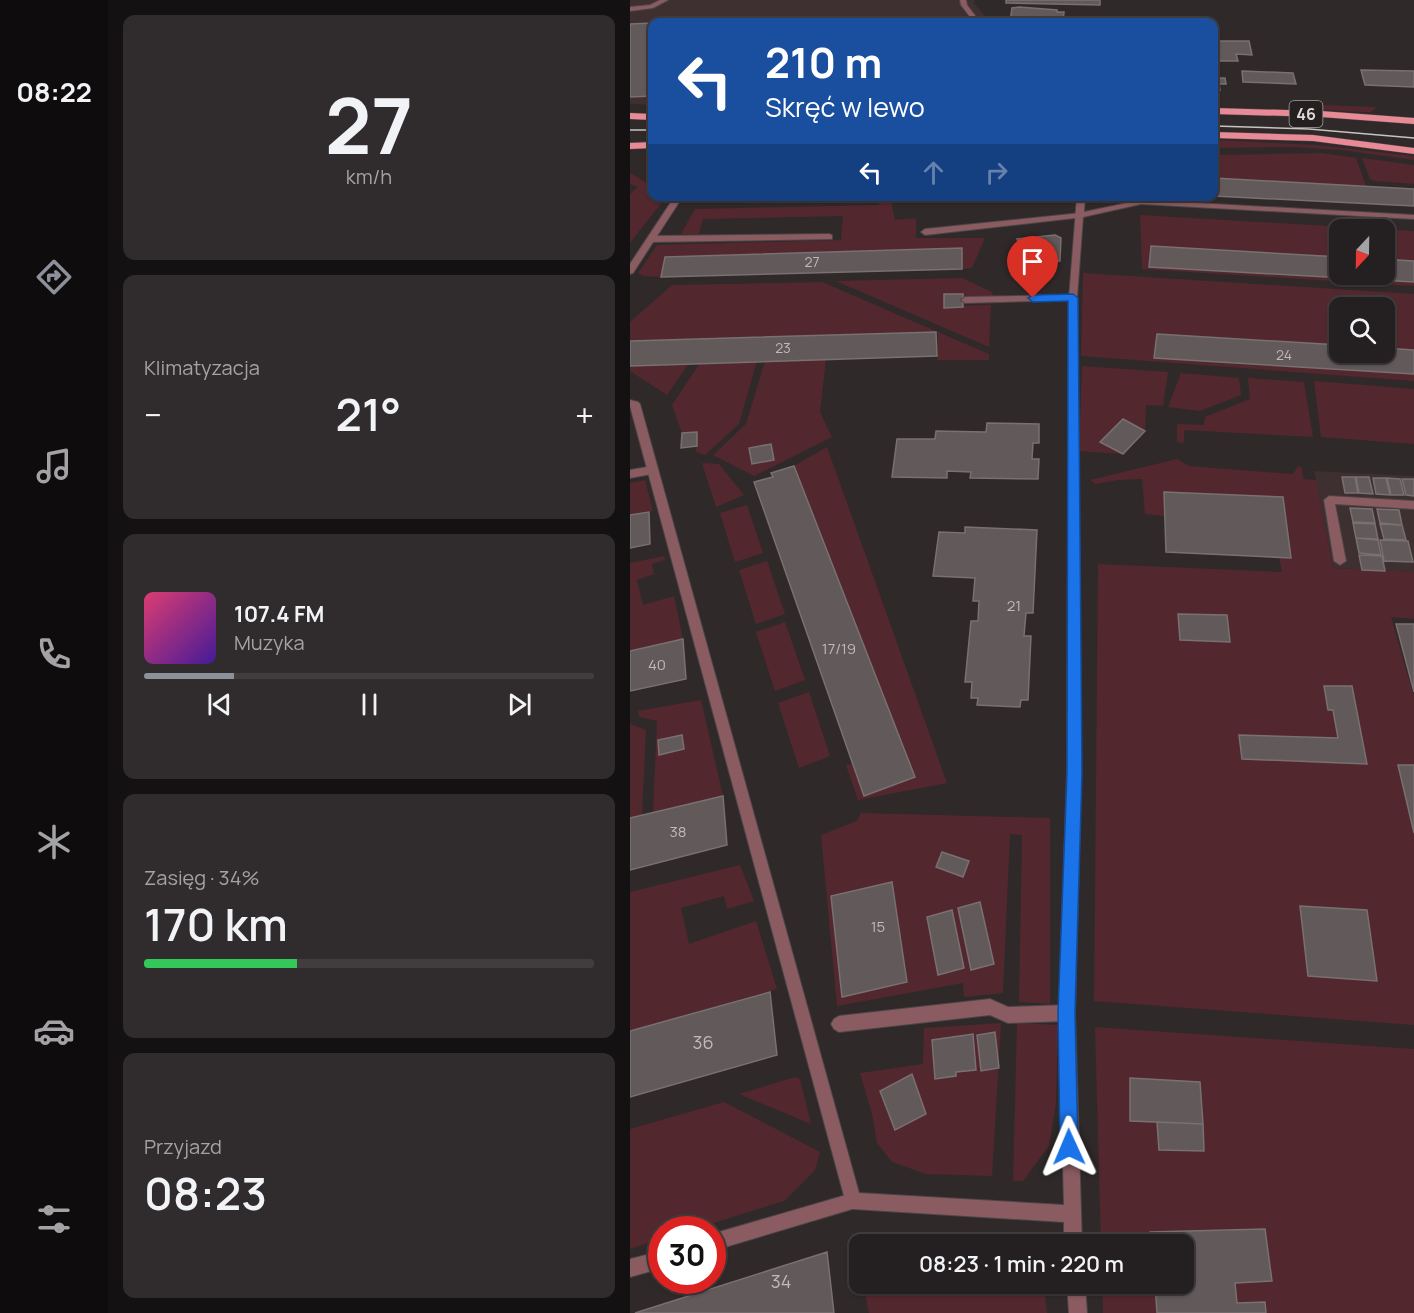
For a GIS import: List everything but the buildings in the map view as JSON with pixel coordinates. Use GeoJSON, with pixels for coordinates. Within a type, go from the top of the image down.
{"type":"FeatureCollection","features":[{"type":"Feature","properties":{"kind":"main road","name":"46"},"geometry":{"type":"LineString","coordinates":[[1218,111],[1321,114],[1414,121]]}},
{"type":"Feature","properties":{"kind":"main road"},"geometry":{"type":"LineString","coordinates":[[630,116],[648,117]]}},
{"type":"Feature","properties":{"kind":"main road","name":"46"},"geometry":{"type":"LineString","coordinates":[[1218,135],[1313,138],[1414,151]]}},
{"type":"Feature","properties":{"kind":"main road"},"geometry":{"type":"LineString","coordinates":[[630,147],[648,146]]}},
{"type":"Feature","properties":{"kind":"street"},"geometry":{"type":"LineString","coordinates":[[630,9],[651,7],[665,0]]}},
{"type":"Feature","properties":{"kind":"street"},"geometry":{"type":"LineString","coordinates":[[963,0],[974,18]]}},
{"type":"Feature","properties":{"kind":"street"},"geometry":{"type":"LineString","coordinates":[[630,271],[676,201]]}},
{"type":"Feature","properties":{"kind":"street"},"geometry":{"type":"LineString","coordinates":[[1072,1234],[1067,1013],[1074,773],[1073,298],[1081,201]]}},
{"type":"Feature","properties":{"kind":"street"},"geometry":{"type":"LineString","coordinates":[[925,232],[1081,214],[1141,202],[1414,218]]}},
{"type":"Feature","properties":{"kind":"street"},"geometry":{"type":"LineString","coordinates":[[651,239],[829,237]]}},
{"type":"Feature","properties":{"kind":"street"},"geometry":{"type":"LineString","coordinates":[[965,300],[1073,298]]}},
{"type":"Feature","properties":{"kind":"street"},"geometry":{"type":"LineString","coordinates":[[630,403],[635,404],[853,1201]]}},
{"type":"Feature","properties":{"kind":"street"},"geometry":{"type":"LineString","coordinates":[[630,474],[653,470]]}},
{"type":"Feature","properties":{"kind":"street"},"geometry":{"type":"LineString","coordinates":[[1341,561],[1329,500],[1414,505]]}},
{"type":"Feature","properties":{"kind":"street"},"geometry":{"type":"LineString","coordinates":[[838,1024],[990,1007],[1008,1015],[1067,1013]]}},
{"type":"Feature","properties":{"kind":"street"},"geometry":{"type":"LineString","coordinates":[[726,1239],[853,1201],[1070,1214]]}},
{"type":"Feature","properties":{"kind":"street"},"geometry":{"type":"LineString","coordinates":[[630,1268],[648,1263]]}},
{"type":"Feature","properties":{"kind":"street"},"geometry":{"type":"LineString","coordinates":[[1077,1294],[1078,1313]]}},
{"type":"Feature","properties":{"kind":"shaded area"},"geometry":{"type":"Polygon","coordinates":[[[630,0],[974,0],[987,18],[648,18],[648,105],[630,104],[630,0]]]}},
{"type":"Feature","properties":{"kind":"shaded area"},"geometry":{"type":"Polygon","coordinates":[[[1293,104],[1377,107],[1371,112],[1363,112],[1295,108],[1291,106],[1293,104]]]}},
{"type":"Feature","properties":{"kind":"shaded area"},"geometry":{"type":"Polygon","coordinates":[[[1218,140],[1317,145],[1414,156],[1414,160],[1342,150],[1292,147],[1218,148],[1218,140]]]}},
{"type":"Feature","properties":{"kind":"shaded area"},"geometry":{"type":"Polygon","coordinates":[[[1322,153],[1356,158],[1366,186],[1218,178],[1218,155],[1322,153]]]}},
{"type":"Feature","properties":{"kind":"shaded area"},"geometry":{"type":"Polygon","coordinates":[[[1362,158],[1414,165],[1414,184],[1370,179],[1362,158]]]}},
{"type":"Feature","properties":{"kind":"shaded area"},"geometry":{"type":"Polygon","coordinates":[[[630,173],[648,184],[648,201],[663,201],[630,243],[630,194],[638,187],[630,184],[630,173]]]}},
{"type":"Feature","properties":{"kind":"shaded area"},"geometry":{"type":"Polygon","coordinates":[[[880,201],[891,201],[895,220],[916,218],[916,238],[985,238],[972,268],[962,269],[961,248],[665,257],[661,277],[643,276],[638,273],[657,245],[841,240],[843,216],[703,219],[699,234],[681,234],[695,209],[879,205],[880,201]]]}},
{"type":"Feature","properties":{"kind":"shaded area"},"geometry":{"type":"Polygon","coordinates":[[[1140,215],[1329,226],[1329,281],[1142,269],[1140,215]]]}},
{"type":"Feature","properties":{"kind":"shaded area"},"geometry":{"type":"Polygon","coordinates":[[[1395,230],[1414,231],[1414,286],[1395,285],[1395,230]]]}},
{"type":"Feature","properties":{"kind":"shaded area"},"geometry":{"type":"Polygon","coordinates":[[[1083,273],[1414,294],[1414,381],[1081,356],[1083,273]]]}},
{"type":"Feature","properties":{"kind":"shaded area"},"geometry":{"type":"Polygon","coordinates":[[[962,278],[992,292],[993,296],[963,297],[963,294],[945,294],[944,306],[991,305],[989,347],[836,281],[962,278]]]}},
{"type":"Feature","properties":{"kind":"shaded area"},"geometry":{"type":"Polygon","coordinates":[[[822,282],[989,354],[989,360],[937,360],[938,334],[936,332],[630,341],[630,322],[672,285],[822,282]]]}},
{"type":"Feature","properties":{"kind":"shaded area"},"geometry":{"type":"Polygon","coordinates":[[[826,359],[820,412],[832,437],[754,476],[713,455],[746,424],[765,361],[826,359]]]}},
{"type":"Feature","properties":{"kind":"shaded area"},"geometry":{"type":"Polygon","coordinates":[[[757,361],[739,424],[705,455],[696,452],[696,432],[682,433],[672,405],[700,363],[757,361]]]}},
{"type":"Feature","properties":{"kind":"shaded area"},"geometry":{"type":"Polygon","coordinates":[[[689,363],[667,395],[630,371],[630,366],[689,363]]]}},
{"type":"Feature","properties":{"kind":"shaded area"},"geometry":{"type":"Polygon","coordinates":[[[1082,366],[1168,372],[1163,406],[1146,405],[1145,431],[1123,454],[1079,451],[1082,366]]]}},
{"type":"Feature","properties":{"kind":"shaded area"},"geometry":{"type":"Polygon","coordinates":[[[1181,373],[1239,378],[1241,395],[1200,411],[1168,407],[1181,373]]]}},
{"type":"Feature","properties":{"kind":"shaded area"},"geometry":{"type":"Polygon","coordinates":[[[1248,378],[1304,382],[1313,437],[1184,430],[1184,443],[1177,442],[1177,424],[1204,425],[1205,417],[1250,399],[1248,378]]]}},
{"type":"Feature","properties":{"kind":"shaded area"},"geometry":{"type":"Polygon","coordinates":[[[1314,381],[1414,389],[1414,444],[1321,437],[1314,381]]]}},
{"type":"Feature","properties":{"kind":"shaded area"},"geometry":{"type":"Polygon","coordinates":[[[827,447],[947,783],[858,800],[846,765],[853,764],[865,796],[915,776],[794,466],[827,447]]]}},
{"type":"Feature","properties":{"kind":"shaded area"},"geometry":{"type":"Polygon","coordinates":[[[1177,459],[1189,466],[1293,474],[1298,466],[1302,468],[1303,479],[1316,480],[1333,568],[1414,572],[1414,619],[1391,617],[1414,697],[1414,765],[1398,766],[1414,833],[1414,1025],[1094,1001],[1098,564],[1282,572],[1279,557],[1291,557],[1283,497],[1164,492],[1164,516],[1145,514],[1142,479],[1096,484],[1090,480],[1177,459]]]}},
{"type":"Feature","properties":{"kind":"shaded area"},"geometry":{"type":"Polygon","coordinates":[[[702,463],[719,464],[744,495],[716,507],[702,463]]]}},
{"type":"Feature","properties":{"kind":"shaded area"},"geometry":{"type":"Polygon","coordinates":[[[1314,471],[1414,476],[1414,572],[1333,568],[1314,471]]]}},
{"type":"Feature","properties":{"kind":"shaded area"},"geometry":{"type":"Polygon","coordinates":[[[645,480],[653,511],[630,515],[630,483],[645,480]]]}},
{"type":"Feature","properties":{"kind":"shaded area"},"geometry":{"type":"Polygon","coordinates":[[[747,505],[763,553],[735,562],[720,513],[747,505]]]}},
{"type":"Feature","properties":{"kind":"shaded area"},"geometry":{"type":"Polygon","coordinates":[[[664,556],[665,560],[652,564],[654,574],[637,580],[643,605],[674,596],[683,639],[630,651],[630,563],[664,556]]]}},
{"type":"Feature","properties":{"kind":"shaded area"},"geometry":{"type":"Polygon","coordinates":[[[767,561],[785,614],[756,624],[739,570],[767,561]]]}},
{"type":"Feature","properties":{"kind":"shaded area"},"geometry":{"type":"Polygon","coordinates":[[[785,622],[805,680],[775,691],[756,632],[785,622]]]}},
{"type":"Feature","properties":{"kind":"shaded area"},"geometry":{"type":"Polygon","coordinates":[[[809,692],[830,756],[799,768],[778,703],[809,692]]]}},
{"type":"Feature","properties":{"kind":"shaded area"},"geometry":{"type":"Polygon","coordinates":[[[701,700],[723,796],[653,813],[657,721],[639,717],[638,711],[701,700]]]}},
{"type":"Feature","properties":{"kind":"shaded area"},"geometry":{"type":"Polygon","coordinates":[[[630,724],[646,730],[642,815],[630,818],[630,724]]]}},
{"type":"Feature","properties":{"kind":"shaded area"},"geometry":{"type":"Polygon","coordinates":[[[861,813],[1050,818],[1050,1004],[1019,1002],[1022,835],[1010,834],[1003,993],[964,997],[963,983],[837,1006],[821,835],[857,821],[861,813]]]}},
{"type":"Feature","properties":{"kind":"shaded area"},"geometry":{"type":"Polygon","coordinates":[[[740,865],[754,901],[727,909],[724,896],[681,908],[689,944],[756,921],[777,989],[630,1031],[630,892],[740,865]]]}},
{"type":"Feature","properties":{"kind":"shaded area"},"geometry":{"type":"Polygon","coordinates":[[[1001,1023],[992,1176],[926,1174],[892,1162],[877,1143],[872,1114],[860,1073],[923,1064],[924,1028],[1001,1023]]]}},
{"type":"Feature","properties":{"kind":"shaded area"},"geometry":{"type":"Polygon","coordinates":[[[1017,1023],[1058,1025],[1056,1103],[1049,1146],[1023,1181],[1013,1181],[1017,1023]]]}},
{"type":"Feature","properties":{"kind":"shaded area"},"geometry":{"type":"Polygon","coordinates":[[[1095,1027],[1414,1049],[1414,1313],[1103,1313],[1102,1294],[1194,1294],[1194,1234],[1101,1234],[1095,1027]]]}},
{"type":"Feature","properties":{"kind":"shaded area"},"geometry":{"type":"Polygon","coordinates":[[[795,1077],[800,1079],[811,1124],[739,1094],[795,1077]]]}},
{"type":"Feature","properties":{"kind":"shaded area"},"geometry":{"type":"Polygon","coordinates":[[[724,1102],[820,1152],[815,1170],[784,1201],[726,1219],[726,1216],[648,1216],[648,1243],[630,1249],[630,1129],[724,1102]]]}},
{"type":"Feature","properties":{"kind":"shaded area"},"geometry":{"type":"Polygon","coordinates":[[[865,1294],[1045,1294],[1047,1313],[869,1313],[865,1294]]]}},
{"type":"Feature","properties":{"kind":"tram line"},"geometry":{"type":"LineString","coordinates":[[1218,126],[1309,129],[1414,138]]}},
{"type":"Feature","properties":{"kind":"tram line"},"geometry":{"type":"LineString","coordinates":[[630,130],[648,130]]}},
{"type":"Feature","properties":{"kind":"route"},"geometry":{"type":"LineString","coordinates":[[1033,298],[1073,298],[1074,773],[1067,1013],[1069,1147]]}}]}
